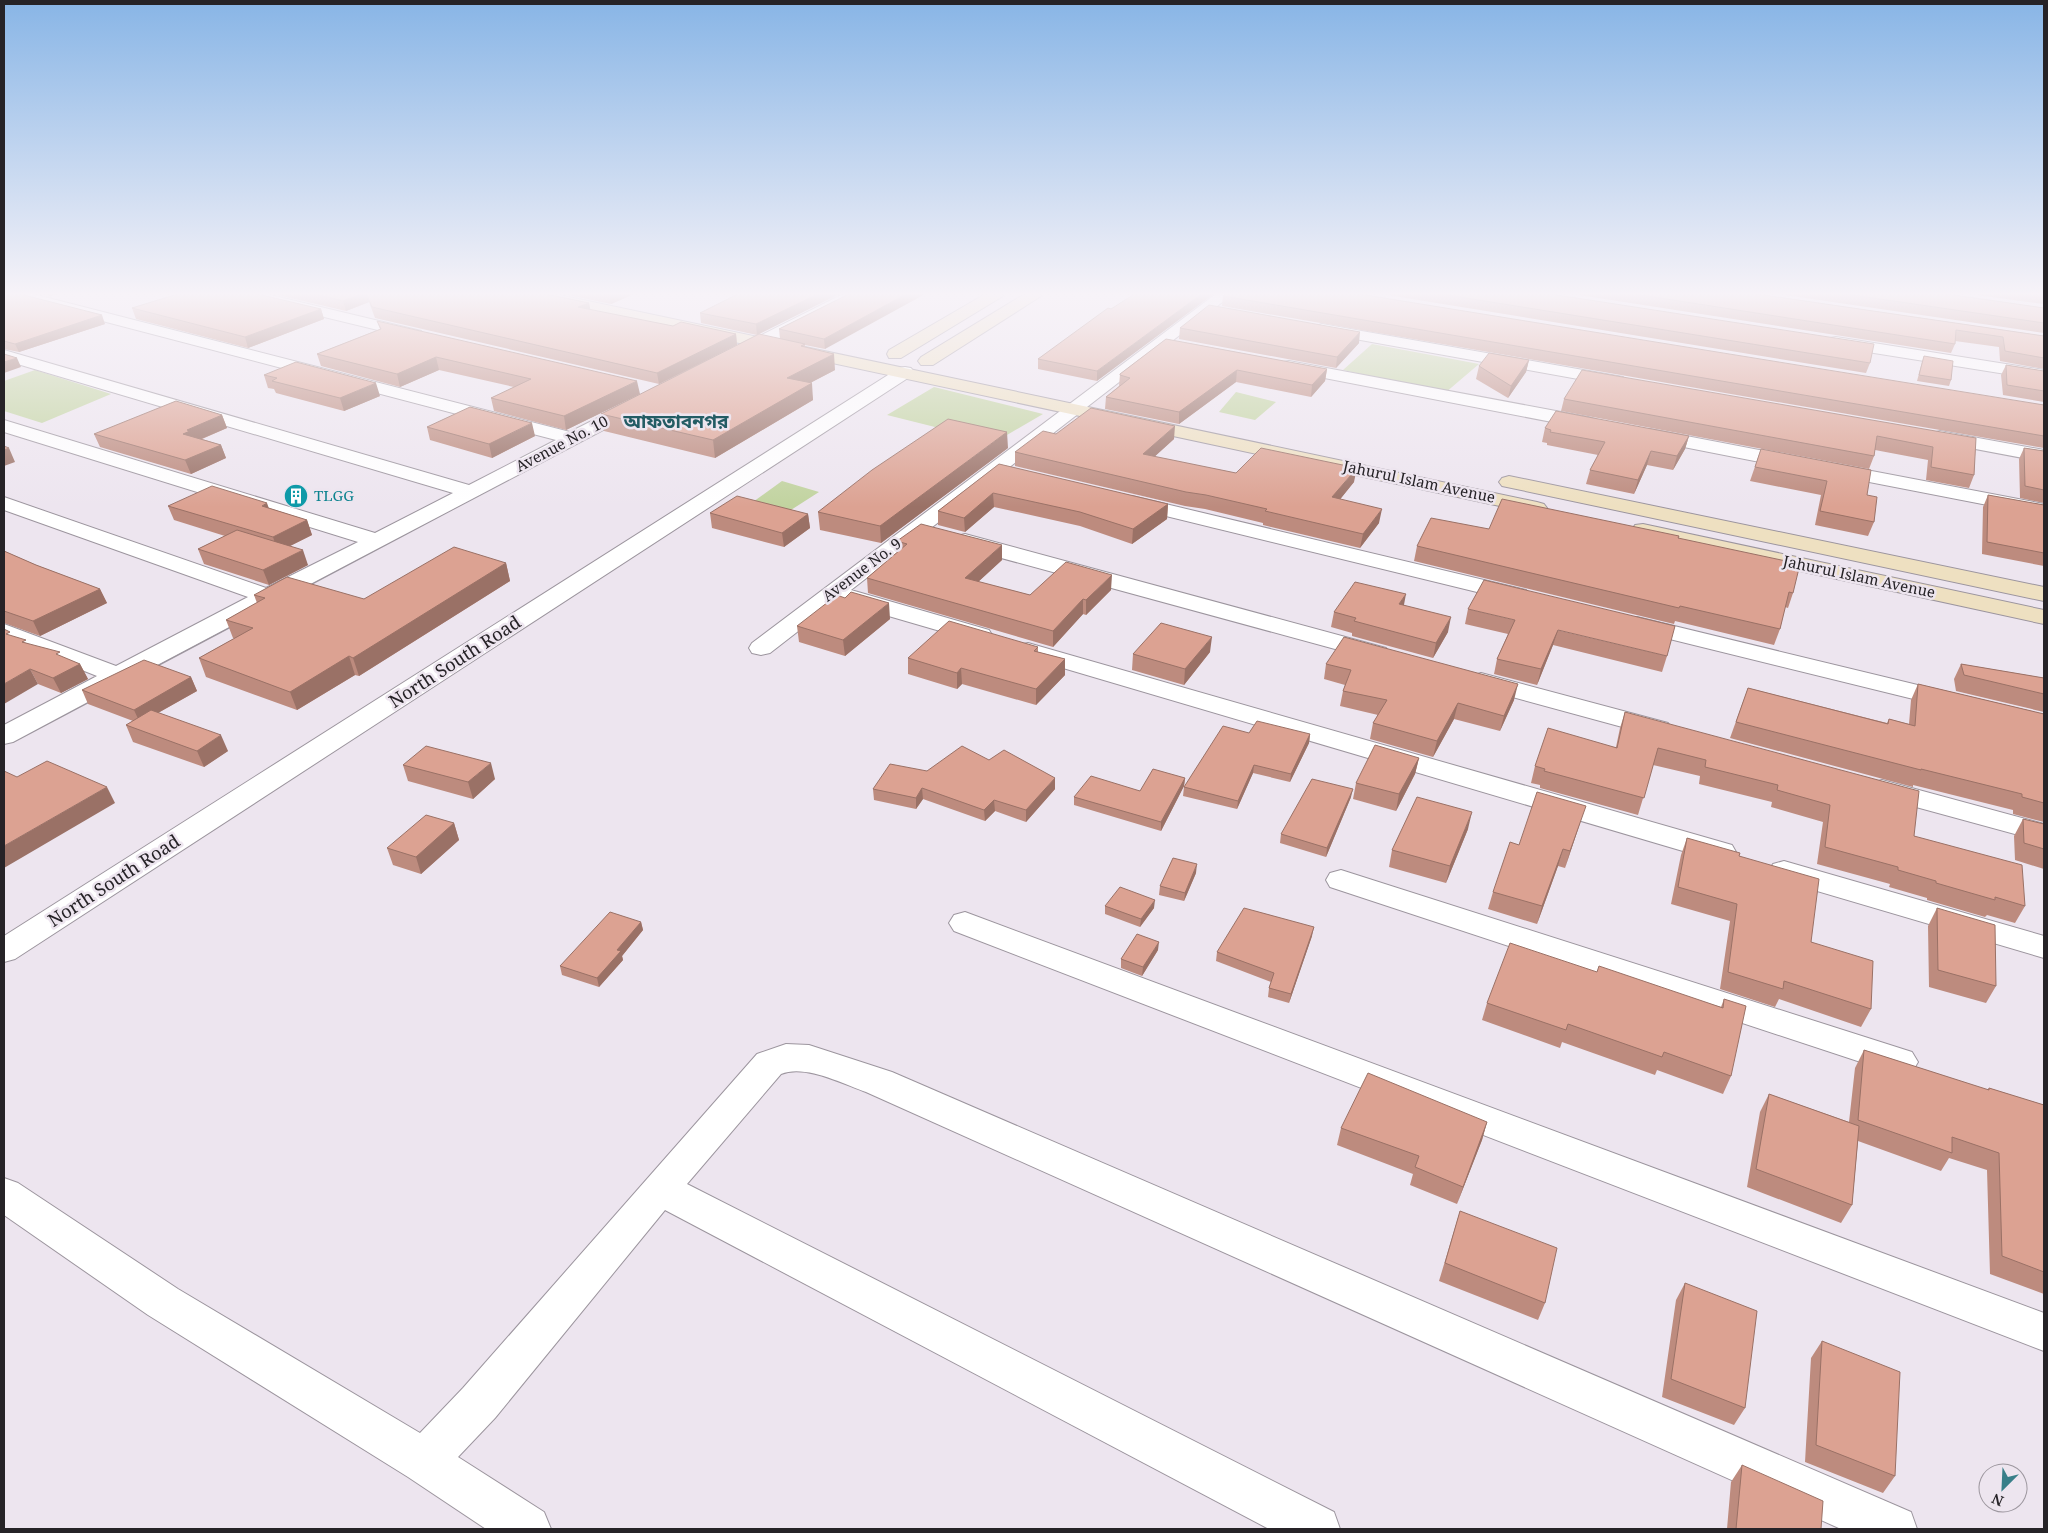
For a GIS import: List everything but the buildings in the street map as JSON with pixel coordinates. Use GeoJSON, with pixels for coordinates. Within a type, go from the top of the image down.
{"type":"FeatureCollection","features":[{"type":"Feature","properties":{"kind":"street"},"geometry":{"type":"LineString","coordinates":[[37,365],[472,492]]}},
{"type":"Feature","properties":{"kind":"street"},"geometry":{"type":"LineString","coordinates":[[287,365],[570,438]]}},
{"type":"Feature","properties":{"kind":"street","name":"North South Road"},"geometry":{"type":"LineString","coordinates":[[4,951],[898,365]]}},
{"type":"Feature","properties":{"kind":"street","name":"Jahurul Islam Avenue"},"geometry":{"type":"LineString","coordinates":[[906,365],[1074,408],[1553,511]]}},
{"type":"Feature","properties":{"kind":"street","name":"Jahurul Islam Avenue"},"geometry":{"type":"LineString","coordinates":[[945,365],[1102,396]]}},
{"type":"Feature","properties":{"kind":"street","name":"Avenue No. 9"},"geometry":{"type":"LineString","coordinates":[[761,648],[1074,408],[1102,396],[1136,365]]}},
{"type":"Feature","properties":{"kind":"street"},"geometry":{"type":"LineString","coordinates":[[1277,365],[1603,426]]}},
{"type":"Feature","properties":{"kind":"street"},"geometry":{"type":"LineString","coordinates":[[1521,365],[1632,384]]}},
{"type":"Feature","properties":{"kind":"street"},"geometry":{"type":"LineString","coordinates":[[1979,365],[2044,375]]}},
{"type":"Feature","properties":{"kind":"street","name":"Avenue No. 10"},"geometry":{"type":"LineString","coordinates":[[4,736],[267,596],[377,542],[570,438],[654,396]]}},
{"type":"Feature","properties":{"kind":"street"},"geometry":{"type":"LineString","coordinates":[[4,426],[377,542]]}},
{"type":"Feature","properties":{"kind":"street"},"geometry":{"type":"LineString","coordinates":[[1632,432],[2044,510]]}},
{"type":"Feature","properties":{"kind":"street"},"geometry":{"type":"LineString","coordinates":[[1926,435],[2044,456]]}},
{"type":"Feature","properties":{"kind":"street"},"geometry":{"type":"LineString","coordinates":[[995,469],[1024,476]]}},
{"type":"Feature","properties":{"kind":"street","name":"Jahurul Islam Avenue"},"geometry":{"type":"LineString","coordinates":[[1495,480],[2044,594]]}},
{"type":"Feature","properties":{"kind":"street"},"geometry":{"type":"LineString","coordinates":[[1111,497],[1539,600]]}},
{"type":"Feature","properties":{"kind":"street"},"geometry":{"type":"LineString","coordinates":[[4,503],[267,596]]}},
{"type":"Feature","properties":{"kind":"street","name":"Jahurul Islam Avenue"},"geometry":{"type":"LineString","coordinates":[[1621,526],[2044,617]]}},
{"type":"Feature","properties":{"kind":"street"},"geometry":{"type":"LineString","coordinates":[[917,528],[1399,659]]}},
{"type":"Feature","properties":{"kind":"street"},"geometry":{"type":"LineString","coordinates":[[832,592],[2044,946]]}},
{"type":"Feature","properties":{"kind":"street"},"geometry":{"type":"LineString","coordinates":[[1617,619],[1966,703]]}},
{"type":"Feature","properties":{"kind":"street"},"geometry":{"type":"LineString","coordinates":[[4,630],[116,675]]}},
{"type":"Feature","properties":{"kind":"street"},"geometry":{"type":"LineString","coordinates":[[1456,674],[1678,734]]}},
{"type":"Feature","properties":{"kind":"street"},"geometry":{"type":"LineString","coordinates":[[1861,784],[2044,834]]}},
{"type":"Feature","properties":{"kind":"street"},"geometry":{"type":"LineString","coordinates":[[1341,880],[1930,1072]]}},
{"type":"Feature","properties":{"kind":"street"},"geometry":{"type":"LineString","coordinates":[[965,923],[2044,1332]]}},
{"type":"Feature","properties":{"kind":"street"},"geometry":{"type":"LineString","coordinates":[[424,1461],[479,1403],[660,1189],[769,1064],[786,1057],[809,1058],[879,1082],[1894,1529]]}},
{"type":"Feature","properties":{"kind":"street"},"geometry":{"type":"LineString","coordinates":[[660,1189],[1317,1529]]}},
{"type":"Feature","properties":{"kind":"street"},"geometry":{"type":"LineString","coordinates":[[4,1194],[163,1302],[424,1461],[527,1529]]}},
{"type":"Feature","properties":{"kind":"green space"},"geometry":{"type":"Polygon","coordinates":[[[1349,365],[1478,365],[1445,393],[1343,370],[1349,365]]]}},
{"type":"Feature","properties":{"kind":"green space"},"geometry":{"type":"Polygon","coordinates":[[[35,370],[111,394],[42,423],[4,411],[4,381],[35,370]]]}},
{"type":"Feature","properties":{"kind":"green space"},"geometry":{"type":"Polygon","coordinates":[[[934,387],[1043,414],[995,442],[887,415],[934,387]]]}},
{"type":"Feature","properties":{"kind":"green space"},"geometry":{"type":"Polygon","coordinates":[[[1236,392],[1276,402],[1255,420],[1219,412],[1236,392]]]}},
{"type":"Feature","properties":{"kind":"green space"},"geometry":{"type":"Polygon","coordinates":[[[782,481],[819,492],[780,517],[746,507],[782,481]]]}},
{"type":"Feature","properties":{"kind":"place","name":"TLGG"},"geometry":{"type":"Point","coordinates":[296,496]}},
{"type":"Feature","properties":{"kind":"district","name":"আফতাবনগর"},"geometry":{"type":"Point","coordinates":[676,421]}}]}
